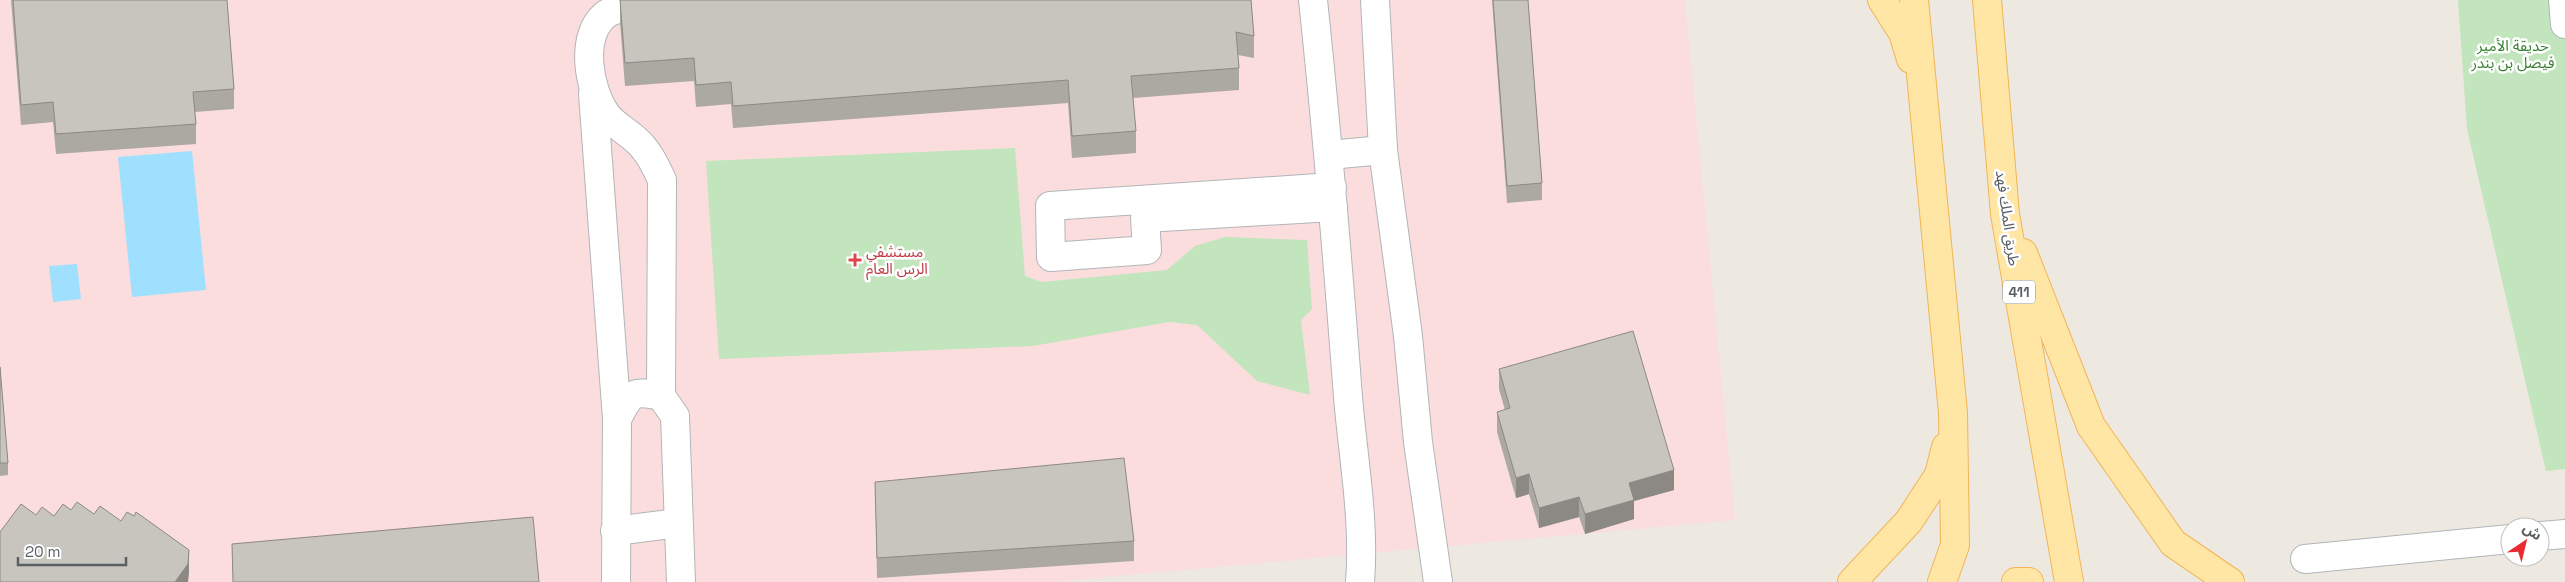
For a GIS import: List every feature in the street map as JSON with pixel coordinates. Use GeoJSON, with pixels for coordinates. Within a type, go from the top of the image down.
{"type":"FeatureCollection","features":[{"type":"Feature","properties":{"kind":"main road"},"geometry":{"type":"LineString","coordinates":[[1882,0],[1903,33],[1924,99]]}},
{"type":"Feature","properties":{"kind":"main road"},"geometry":{"type":"LineString","coordinates":[[1914,0],[1953,413],[1955,545],[1942,582]]}},
{"type":"Feature","properties":{"kind":"main road","name":"طريق الملك فهد"},"geometry":{"type":"LineString","coordinates":[[1987,0],[2005,214],[2069,582]]}},
{"type":"Feature","properties":{"kind":"main road"},"geometry":{"type":"LineString","coordinates":[[2005,214],[2030,267],[2091,426],[2173,543],[2230,582]]}},
{"type":"Feature","properties":{"kind":"main road"},"geometry":{"type":"LineString","coordinates":[[1852,582],[1909,521],[1940,475],[1953,413]]}},
{"type":"Feature","properties":{"kind":"main road"},"geometry":{"type":"LineString","coordinates":[[2016,582],[2029,582]]}},
{"type":"Feature","properties":{"kind":"street"},"geometry":{"type":"LineString","coordinates":[[1313,0],[1329,155],[1352,447],[1363,549],[1360,582]]}},
{"type":"Feature","properties":{"kind":"street"},"geometry":{"type":"LineString","coordinates":[[1374,0],[1383,150],[1408,336],[1418,442],[1438,582]]}},
{"type":"Feature","properties":{"kind":"street"},"geometry":{"type":"LineString","coordinates":[[2563,0],[2565,24]]}},
{"type":"Feature","properties":{"kind":"street"},"geometry":{"type":"LineString","coordinates":[[616,582],[617,419],[589,52],[592,30],[606,14],[637,4]]}},
{"type":"Feature","properties":{"kind":"street"},"geometry":{"type":"LineString","coordinates":[[593,93],[607,116],[637,140],[654,162],[662,180],[661,396],[675,416],[681,582]]}},
{"type":"Feature","properties":{"kind":"street"},"geometry":{"type":"LineString","coordinates":[[1329,155],[1383,150]]}},
{"type":"Feature","properties":{"kind":"street"},"geometry":{"type":"LineString","coordinates":[[1332,197],[1145,218],[1147,250],[1051,257],[1050,206],[1332,197]]}},
{"type":"Feature","properties":{"kind":"street"},"geometry":{"type":"LineString","coordinates":[[617,419],[629,396],[638,392],[661,396]]}},
{"type":"Feature","properties":{"kind":"street"},"geometry":{"type":"LineString","coordinates":[[615,531],[678,523]]}},
{"type":"Feature","properties":{"kind":"street"},"geometry":{"type":"LineString","coordinates":[[2550,535],[2565,534]]}},
{"type":"Feature","properties":{"kind":"street"},"geometry":{"type":"LineString","coordinates":[[2304,558],[2500,540]]}},
{"type":"Feature","properties":{"kind":"shaded area","name":"مستشفي الرس العام"},"geometry":{"type":"Polygon","coordinates":[[[0,0],[1685,0],[1735,520],[1053,582],[0,582],[0,0]]]}},
{"type":"Feature","properties":{"kind":"green space","name":"حديقة الأمير فيصل بن بندر"},"geometry":{"type":"Polygon","coordinates":[[[2458,0],[2565,0],[2565,469],[2546,471],[2467,129],[2458,0]]]}},
{"type":"Feature","properties":{"kind":"green space"},"geometry":{"type":"Polygon","coordinates":[[[1015,148],[1025,276],[1042,282],[1167,270],[1195,246],[1225,237],[1307,240],[1312,309],[1301,320],[1310,395],[1257,381],[1197,325],[1169,322],[1033,346],[719,359],[706,161],[1015,148]]]}},
{"type":"Feature","properties":{"kind":"water"},"geometry":{"type":"Polygon","coordinates":[[[192,151],[206,290],[132,297],[118,157],[192,151]]]}},
{"type":"Feature","properties":{"kind":"water"},"geometry":{"type":"Polygon","coordinates":[[[77,264],[81,299],[53,302],[49,266],[77,264]]]}},
{"type":"Feature","properties":{"kind":"building"},"geometry":{"type":"Polygon","coordinates":[[[13,0],[227,0],[234,89],[193,92],[196,124],[56,134],[53,102],[21,105],[13,0]]]}},
{"type":"Feature","properties":{"kind":"building"},"geometry":{"type":"Polygon","coordinates":[[[620,0],[1251,0],[1254,36],[1236,32],[1239,68],[1131,76],[1136,131],[1072,136],[1068,80],[733,106],[731,82],[696,85],[694,58],[625,63],[620,0]]]}},
{"type":"Feature","properties":{"kind":"building"},"geometry":{"type":"Polygon","coordinates":[[[1493,0],[1528,0],[1542,183],[1507,186],[1493,0]]]}},
{"type":"Feature","properties":{"kind":"building"},"geometry":{"type":"Polygon","coordinates":[[[1633,331],[1674,470],[1629,483],[1634,500],[1585,514],[1579,497],[1539,508],[1529,474],[1516,478],[1497,412],[1510,408],[1499,369],[1633,331]]]}},
{"type":"Feature","properties":{"kind":"building"},"geometry":{"type":"Polygon","coordinates":[[[0,367],[8,463],[0,463],[0,367]]]}},
{"type":"Feature","properties":{"kind":"building"},"geometry":{"type":"Polygon","coordinates":[[[1124,458],[1134,541],[877,558],[875,482],[1124,458]]]}},
{"type":"Feature","properties":{"kind":"building"},"geometry":{"type":"Polygon","coordinates":[[[77,502],[94,514],[100,506],[121,521],[127,512],[134,516],[136,512],[189,550],[188,564],[175,582],[0,582],[0,532],[21,504],[36,515],[42,507],[54,516],[63,504],[71,510],[77,502]]]}},
{"type":"Feature","properties":{"kind":"building"},"geometry":{"type":"Polygon","coordinates":[[[533,517],[539,582],[233,582],[232,544],[533,517]]]}},
{"type":"Feature","properties":{"kind":"place","name":"مستشفي الرس العام"},"geometry":{"type":"Point","coordinates":[855,260]}}]}
